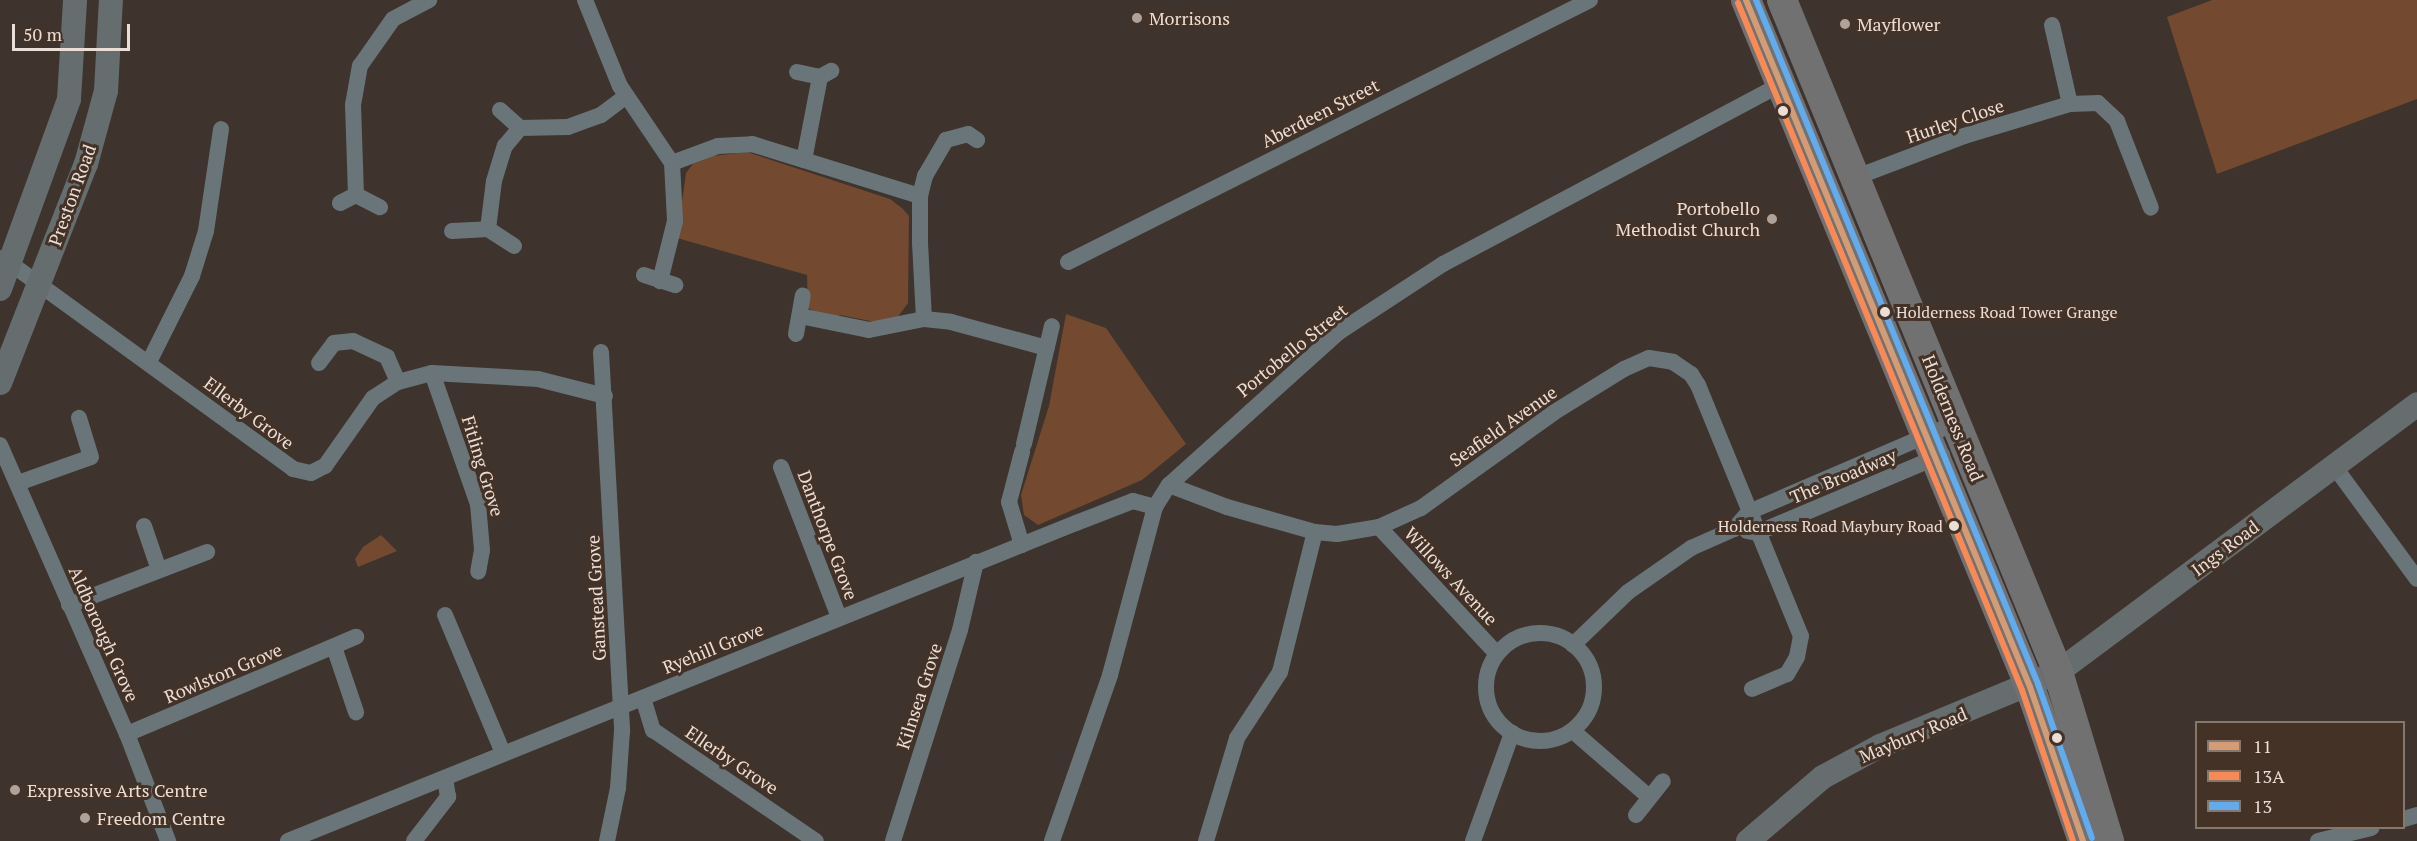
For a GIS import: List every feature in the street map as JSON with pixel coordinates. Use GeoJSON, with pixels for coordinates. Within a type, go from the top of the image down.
{"type":"FeatureCollection","features":[{"type":"Feature","properties":{"kind":"highway","name":"Holderness Road"},"geometry":{"type":"LineString","coordinates":[[1746,0],[1783,83],[2030,687],[2083,841]]}},
{"type":"Feature","properties":{"kind":"highway","name":"Holderness Road"},"geometry":{"type":"LineString","coordinates":[[1782,0],[2058,672],[2109,841]]}},
{"type":"Feature","properties":{"kind":"street","name":"Preston Road"},"geometry":{"type":"LineString","coordinates":[[0,289],[5,259],[69,99],[75,0]]}},
{"type":"Feature","properties":{"kind":"street","name":"Preston Road"},"geometry":{"type":"LineString","coordinates":[[0,383],[86,164],[106,91],[111,0]]}},
{"type":"Feature","properties":{"kind":"street"},"geometry":{"type":"LineString","coordinates":[[356,195],[353,105],[360,66],[393,19],[429,0]]}},
{"type":"Feature","properties":{"kind":"street"},"geometry":{"type":"LineString","coordinates":[[585,0],[607,62],[626,96],[662,143],[672,163],[675,220],[659,280]]}},
{"type":"Feature","properties":{"kind":"street","name":"Aberdeen Street"},"geometry":{"type":"LineString","coordinates":[[1068,262],[1590,0]]}},
{"type":"Feature","properties":{"kind":"street"},"geometry":{"type":"LineString","coordinates":[[2052,25],[2070,104]]}},
{"type":"Feature","properties":{"kind":"street"},"geometry":{"type":"LineString","coordinates":[[797,72],[826,74],[804,160]]}},
{"type":"Feature","properties":{"kind":"street","name":"Portobello Street"},"geometry":{"type":"LineString","coordinates":[[1052,841],[1110,675],[1155,507],[1169,485],[1339,332],[1443,264],[1783,83]]}},
{"type":"Feature","properties":{"kind":"street"},"geometry":{"type":"LineString","coordinates":[[501,110],[520,128],[568,127],[601,115],[626,96]]}},
{"type":"Feature","properties":{"kind":"street","name":"Hurley Close"},"geometry":{"type":"LineString","coordinates":[[1854,178],[1964,136],[2070,104],[2098,103],[2117,121],[2151,208]]}},
{"type":"Feature","properties":{"kind":"street"},"geometry":{"type":"LineString","coordinates":[[488,230],[497,172],[505,146],[520,128]]}},
{"type":"Feature","properties":{"kind":"street"},"geometry":{"type":"LineString","coordinates":[[924,320],[920,196],[936,154],[956,128],[977,140]]}},
{"type":"Feature","properties":{"kind":"street"},"geometry":{"type":"LineString","coordinates":[[149,362],[192,276],[208,221],[220,129]]}},
{"type":"Feature","properties":{"kind":"street"},"geometry":{"type":"LineString","coordinates":[[672,163],[718,146],[752,144],[920,196]]}},
{"type":"Feature","properties":{"kind":"street"},"geometry":{"type":"LineString","coordinates":[[340,203],[356,195]]}},
{"type":"Feature","properties":{"kind":"street"},"geometry":{"type":"LineString","coordinates":[[356,195],[380,207]]}},
{"type":"Feature","properties":{"kind":"street"},"geometry":{"type":"LineString","coordinates":[[452,231],[488,230],[514,246]]}},
{"type":"Feature","properties":{"kind":"street","name":"Ellerby Grove"},"geometry":{"type":"LineString","coordinates":[[5,259],[293,469],[311,473],[325,466],[373,398],[398,381],[432,373],[538,379],[605,396]]}},
{"type":"Feature","properties":{"kind":"street"},"geometry":{"type":"LineString","coordinates":[[796,334],[803,296]]}},
{"type":"Feature","properties":{"kind":"street"},"geometry":{"type":"LineString","coordinates":[[800,316],[868,330],[924,320],[982,328],[1047,348]]}},
{"type":"Feature","properties":{"kind":"street"},"geometry":{"type":"LineString","coordinates":[[1022,545],[1009,502],[1052,326]]}},
{"type":"Feature","properties":{"kind":"street"},"geometry":{"type":"LineString","coordinates":[[320,363],[333,343],[353,341],[387,357],[398,381]]}},
{"type":"Feature","properties":{"kind":"street","name":"Ganstead Grove"},"geometry":{"type":"LineString","coordinates":[[601,352],[622,706],[622,761],[606,841]]}},
{"type":"Feature","properties":{"kind":"street","name":"Seafield Avenue"},"geometry":{"type":"LineString","coordinates":[[1169,485],[1227,507],[1315,532],[1337,534],[1379,527],[1421,508],[1553,413],[1649,358],[1672,362],[1691,374],[1801,636],[1797,657],[1787,674],[1773,685],[1752,689]]}},
{"type":"Feature","properties":{"kind":"street","name":"Fitling Grove"},"geometry":{"type":"LineString","coordinates":[[432,373],[478,504],[482,550],[478,572]]}},
{"type":"Feature","properties":{"kind":"street","name":"Ings Road"},"geometry":{"type":"LineString","coordinates":[[2030,687],[2058,672],[2417,404]]}},
{"type":"Feature","properties":{"kind":"street"},"geometry":{"type":"LineString","coordinates":[[18,483],[91,457],[79,418]]}},
{"type":"Feature","properties":{"kind":"street","name":"The Broadway"},"geometry":{"type":"LineString","coordinates":[[1574,645],[1590,625],[1628,592],[1690,548],[1734,529],[1749,512],[1960,434]]}},
{"type":"Feature","properties":{"kind":"street","name":"The Broadway"},"geometry":{"type":"LineString","coordinates":[[1757,533],[1932,445],[1960,434]]}},
{"type":"Feature","properties":{"kind":"street","name":"Aldborough Grove"},"geometry":{"type":"LineString","coordinates":[[0,445],[127,734],[168,841]]}},
{"type":"Feature","properties":{"kind":"street"},"geometry":{"type":"LineString","coordinates":[[2334,466],[2417,579]]}},
{"type":"Feature","properties":{"kind":"street","name":"Danthorpe Grove"},"geometry":{"type":"LineString","coordinates":[[781,467],[839,617]]}},
{"type":"Feature","properties":{"kind":"street","name":"Ryehill Grove"},"geometry":{"type":"LineString","coordinates":[[288,841],[839,617],[1134,501],[1155,507]]}},
{"type":"Feature","properties":{"kind":"street"},"geometry":{"type":"LineString","coordinates":[[144,526],[159,570]]}},
{"type":"Feature","properties":{"kind":"street","name":"Willows Avenue"},"geometry":{"type":"LineString","coordinates":[[1379,527],[1495,652]]}},
{"type":"Feature","properties":{"kind":"street"},"geometry":{"type":"LineString","coordinates":[[1734,529],[1757,533]]}},
{"type":"Feature","properties":{"kind":"street"},"geometry":{"type":"LineString","coordinates":[[1206,841],[1237,738],[1280,672],[1315,532]]}},
{"type":"Feature","properties":{"kind":"street"},"geometry":{"type":"LineString","coordinates":[[69,605],[207,552]]}},
{"type":"Feature","properties":{"kind":"street","name":"Kilnsea Grove"},"geometry":{"type":"LineString","coordinates":[[893,841],[960,630],[976,562]]}},
{"type":"Feature","properties":{"kind":"street"},"geometry":{"type":"LineString","coordinates":[[445,615],[503,753]]}},
{"type":"Feature","properties":{"kind":"street"},"geometry":{"type":"LineString","coordinates":[[1534,633],[1555,635],[1574,645],[1588,663],[1594,685],[1588,711],[1574,732],[1554,742],[1539,742],[1512,733],[1494,713],[1486,690],[1495,652],[1514,637],[1534,633]]}},
{"type":"Feature","properties":{"kind":"street","name":"Rowlston Grove"},"geometry":{"type":"LineString","coordinates":[[127,734],[356,637]]}},
{"type":"Feature","properties":{"kind":"street"},"geometry":{"type":"LineString","coordinates":[[334,647],[356,712]]}},
{"type":"Feature","properties":{"kind":"street","name":"Maybury Road"},"geometry":{"type":"LineString","coordinates":[[1748,841],[1823,777],[1880,746],[2030,687]]}},
{"type":"Feature","properties":{"kind":"street","name":"Ellerby Grove"},"geometry":{"type":"LineString","coordinates":[[643,698],[653,730],[816,841]]}},
{"type":"Feature","properties":{"kind":"street"},"geometry":{"type":"LineString","coordinates":[[1574,732],[1649,797]]}},
{"type":"Feature","properties":{"kind":"street"},"geometry":{"type":"LineString","coordinates":[[1473,841],[1512,733]]}},
{"type":"Feature","properties":{"kind":"street"},"geometry":{"type":"LineString","coordinates":[[414,841],[448,797],[445,778]]}},
{"type":"Feature","properties":{"kind":"street"},"geometry":{"type":"LineString","coordinates":[[1636,814],[1663,781]]}},
{"type":"Feature","properties":{"kind":"street"},"geometry":{"type":"LineString","coordinates":[[2318,841],[2367,829]]}},
{"type":"Feature","properties":{"kind":"shaded area"},"geometry":{"type":"Polygon","coordinates":[[[2212,0],[2417,0],[2417,99],[2217,174],[2167,17],[2212,0]]]}},
{"type":"Feature","properties":{"kind":"shaded area"},"geometry":{"type":"Polygon","coordinates":[[[747,152],[890,199],[903,209],[909,216],[908,303],[897,318],[885,324],[840,315],[831,320],[808,308],[807,275],[677,238],[686,173],[693,164],[713,156],[747,152]]]}},
{"type":"Feature","properties":{"kind":"shaded area"},"geometry":{"type":"Polygon","coordinates":[[[1066,314],[1106,328],[1186,444],[1142,480],[1038,525],[1024,515],[1021,495],[1049,406],[1066,314]]]}},
{"type":"Feature","properties":{"kind":"shaded area"},"geometry":{"type":"Polygon","coordinates":[[[381,535],[397,551],[358,567],[355,559],[363,547],[381,535]]]}},
{"type":"Feature","properties":{"kind":"transit line","name":"11"},"geometry":{"type":"LineString","coordinates":[[1746,0],[2030,687],[2083,841]]}},
{"type":"Feature","properties":{"kind":"transit line","name":"13"},"geometry":{"type":"LineString","coordinates":[[1756,0],[2038,684],[2092,838]]}},
{"type":"Feature","properties":{"kind":"transit line","name":"13A"},"geometry":{"type":"LineString","coordinates":[[1738,3],[2022,690],[2073,841]]}},
{"type":"Feature","properties":{"kind":"place","name":"Morrisons"},"geometry":{"type":"Point","coordinates":[1137,18]}},
{"type":"Feature","properties":{"kind":"place","name":"Mayflower"},"geometry":{"type":"Point","coordinates":[1845,24]}},
{"type":"Feature","properties":{"kind":"place","name":"Portobello Methodist Church"},"geometry":{"type":"Point","coordinates":[1772,219]}},
{"type":"Feature","properties":{"kind":"place","name":"Holderness Road Tower Grange"},"geometry":{"type":"Point","coordinates":[1885,312]}},
{"type":"Feature","properties":{"kind":"place","name":"Holderness Road Maybury Road"},"geometry":{"type":"Point","coordinates":[1954,526]}},
{"type":"Feature","properties":{"kind":"place","name":"Expressive Arts Centre"},"geometry":{"type":"Point","coordinates":[15,790]}},
{"type":"Feature","properties":{"kind":"place","name":"Freedom Centre"},"geometry":{"type":"Point","coordinates":[85,818]}}]}
